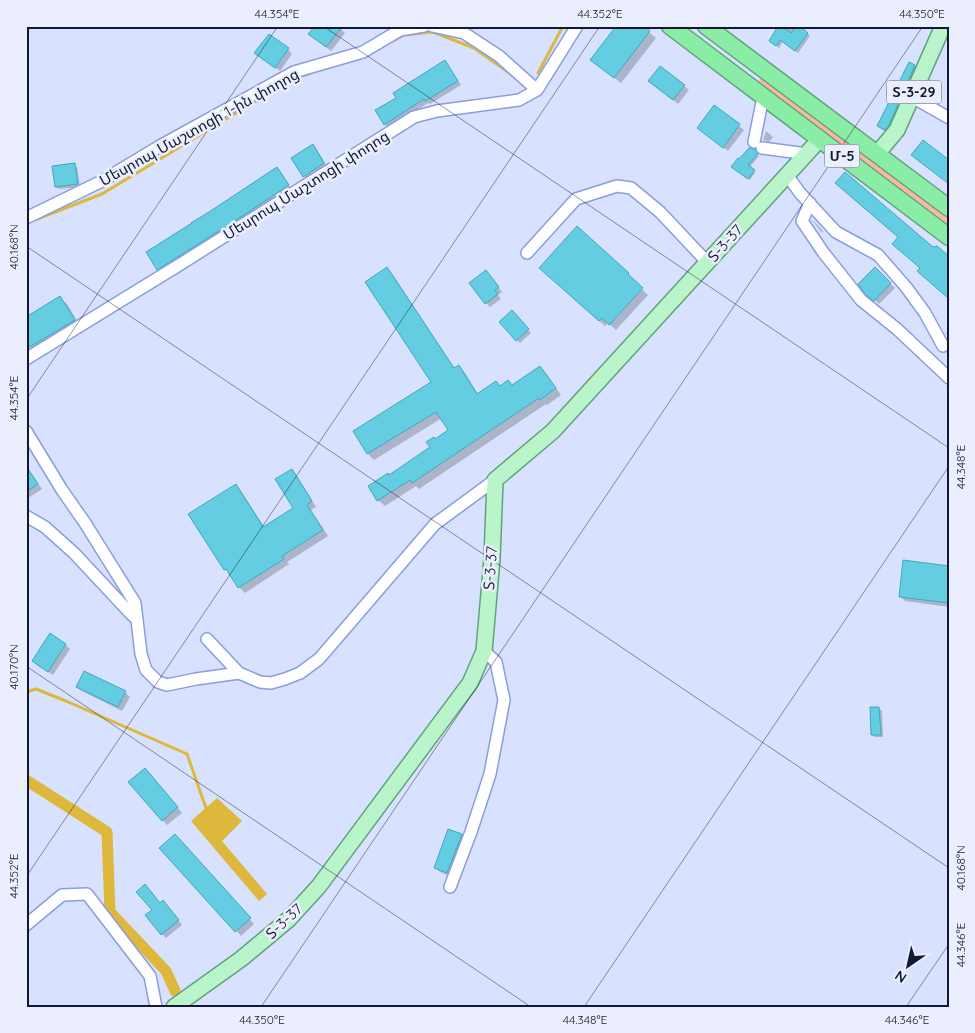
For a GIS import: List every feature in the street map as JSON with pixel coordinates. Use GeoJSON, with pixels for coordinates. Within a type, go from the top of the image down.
{"type":"FeatureCollection","features":[{"type":"Feature","properties":{"kind":"highway","name":"Մ-5"},"geometry":{"type":"LineString","coordinates":[[670,26],[949,237]]}},
{"type":"Feature","properties":{"kind":"highway","name":"Մ-5"},"geometry":{"type":"LineString","coordinates":[[706,26],[949,208]]}},
{"type":"Feature","properties":{"kind":"highway"},"geometry":{"type":"LineString","coordinates":[[736,76],[738,64],[750,59]]}},
{"type":"Feature","properties":{"kind":"main road","name":"Տ-3-29"},"geometry":{"type":"LineString","coordinates":[[877,154],[897,130],[944,26]]}},
{"type":"Feature","properties":{"kind":"main road","name":"Տ-3-37"},"geometry":{"type":"LineString","coordinates":[[174,1007],[241,959],[288,919],[319,886],[470,683],[484,651],[492,559],[495,480],[553,431],[820,139]]}},
{"type":"Feature","properties":{"kind":"street"},"geometry":{"type":"LineString","coordinates":[[400,28],[424,26]]}},
{"type":"Feature","properties":{"kind":"street"},"geometry":{"type":"LineString","coordinates":[[432,26],[464,33],[499,56],[537,90],[577,26]]}},
{"type":"Feature","properties":{"kind":"street","name":"Մեսրոպ Մաշտոցի 1-ին փողոց"},"geometry":{"type":"LineString","coordinates":[[26,218],[100,182],[160,146],[294,72],[364,52],[400,28]]}},
{"type":"Feature","properties":{"kind":"street","name":"Մեսրոպ Մաշտոցի փողոց"},"geometry":{"type":"LineString","coordinates":[[26,358],[179,265],[414,117],[437,110],[519,100],[537,90]]}},
{"type":"Feature","properties":{"kind":"street"},"geometry":{"type":"LineString","coordinates":[[763,97],[758,145],[807,154]]}},
{"type":"Feature","properties":{"kind":"street"},"geometry":{"type":"LineString","coordinates":[[912,97],[949,118]]}},
{"type":"Feature","properties":{"kind":"street"},"geometry":{"type":"LineString","coordinates":[[787,175],[836,232],[878,255],[906,286],[925,313],[943,346]]}},
{"type":"Feature","properties":{"kind":"street"},"geometry":{"type":"LineString","coordinates":[[527,253],[576,199],[617,186],[631,188],[660,212],[707,262]]}},
{"type":"Feature","properties":{"kind":"street"},"geometry":{"type":"LineString","coordinates":[[810,203],[802,221],[823,252],[861,300],[897,329],[949,378]]}},
{"type":"Feature","properties":{"kind":"street"},"geometry":{"type":"LineString","coordinates":[[26,431],[136,603],[141,654],[146,670],[158,682],[167,685],[239,673]]}},
{"type":"Feature","properties":{"kind":"street"},"geometry":{"type":"LineString","coordinates":[[207,639],[239,673],[260,682],[271,683],[300,673],[319,659],[435,524],[495,480]]}},
{"type":"Feature","properties":{"kind":"street"},"geometry":{"type":"LineString","coordinates":[[26,516],[45,527],[137,619]]}},
{"type":"Feature","properties":{"kind":"street"},"geometry":{"type":"LineString","coordinates":[[450,887],[490,774],[504,700],[496,662],[484,651]]}},
{"type":"Feature","properties":{"kind":"street"},"geometry":{"type":"LineString","coordinates":[[26,925],[62,895],[87,894],[150,976],[156,1007]]}},
{"type":"Feature","properties":{"kind":"shaded area"},"geometry":{"type":"Polygon","coordinates":[[[762,77],[949,218],[949,225],[758,82],[762,77]]]}},
{"type":"Feature","properties":{"kind":"shaded area"},"geometry":{"type":"Polygon","coordinates":[[[217,798],[242,821],[222,841],[267,894],[259,901],[191,821],[217,798]]]}},
{"type":"Feature","properties":{"kind":"building"},"geometry":{"type":"Polygon","coordinates":[[[315,26],[343,26],[326,47],[308,34],[315,26]]]}},
{"type":"Feature","properties":{"kind":"building"},"geometry":{"type":"Polygon","coordinates":[[[616,26],[644,26],[650,31],[614,78],[590,60],[616,26]]]}},
{"type":"Feature","properties":{"kind":"building"},"geometry":{"type":"Polygon","coordinates":[[[778,26],[791,33],[796,26],[800,26],[808,33],[795,51],[780,40],[776,46],[769,41],[778,26]]]}},
{"type":"Feature","properties":{"kind":"building"},"geometry":{"type":"Polygon","coordinates":[[[269,34],[289,48],[275,68],[254,53],[269,34]]]}},
{"type":"Feature","properties":{"kind":"building"},"geometry":{"type":"Polygon","coordinates":[[[445,60],[458,81],[425,101],[424,99],[384,125],[375,110],[396,98],[393,93],[445,60]]]}},
{"type":"Feature","properties":{"kind":"building"},"geometry":{"type":"Polygon","coordinates":[[[909,62],[915,65],[889,125],[885,130],[877,126],[909,62]]]}},
{"type":"Feature","properties":{"kind":"building"},"geometry":{"type":"Polygon","coordinates":[[[660,66],[685,85],[673,100],[648,81],[660,66]]]}},
{"type":"Feature","properties":{"kind":"building"},"geometry":{"type":"Polygon","coordinates":[[[714,105],[740,124],[723,148],[697,128],[714,105]]]}},
{"type":"Feature","properties":{"kind":"building"},"geometry":{"type":"Polygon","coordinates":[[[923,140],[949,160],[949,184],[911,155],[923,140]]]}},
{"type":"Feature","properties":{"kind":"building"},"geometry":{"type":"Polygon","coordinates":[[[313,144],[324,163],[303,177],[291,158],[313,144]]]}},
{"type":"Feature","properties":{"kind":"building"},"geometry":{"type":"Polygon","coordinates":[[[749,148],[755,149],[758,154],[748,165],[755,170],[748,179],[731,167],[749,148]]]}},
{"type":"Feature","properties":{"kind":"building"},"geometry":{"type":"Polygon","coordinates":[[[75,163],[78,184],[55,187],[52,166],[75,163]]]}},
{"type":"Feature","properties":{"kind":"building"},"geometry":{"type":"Polygon","coordinates":[[[277,167],[289,185],[157,270],[146,252],[277,167]]]}},
{"type":"Feature","properties":{"kind":"building"},"geometry":{"type":"Polygon","coordinates":[[[845,172],[933,247],[937,246],[949,256],[949,299],[917,271],[920,268],[892,244],[898,237],[835,183],[845,172]]]}},
{"type":"Feature","properties":{"kind":"building"},"geometry":{"type":"Polygon","coordinates":[[[577,226],[643,288],[609,325],[602,318],[599,321],[539,268],[577,226]]]}},
{"type":"Feature","properties":{"kind":"building"},"geometry":{"type":"Polygon","coordinates":[[[387,267],[454,368],[459,365],[477,394],[496,381],[500,386],[508,380],[512,385],[540,366],[556,388],[412,483],[410,480],[377,501],[368,486],[388,473],[389,475],[430,447],[426,442],[434,437],[435,439],[448,430],[436,412],[367,454],[353,431],[431,382],[365,282],[387,267]]]}},
{"type":"Feature","properties":{"kind":"building"},"geometry":{"type":"Polygon","coordinates":[[[875,267],[891,283],[874,301],[866,295],[858,284],[875,267]]]}},
{"type":"Feature","properties":{"kind":"building"},"geometry":{"type":"Polygon","coordinates":[[[486,270],[499,287],[495,290],[498,294],[485,304],[469,283],[486,270]]]}},
{"type":"Feature","properties":{"kind":"building"},"geometry":{"type":"Polygon","coordinates":[[[60,296],[75,320],[26,349],[26,317],[60,296]]]}},
{"type":"Feature","properties":{"kind":"building"},"geometry":{"type":"Polygon","coordinates":[[[512,310],[529,329],[516,341],[499,322],[512,310]]]}},
{"type":"Feature","properties":{"kind":"building"},"geometry":{"type":"Polygon","coordinates":[[[26,466],[38,484],[26,492],[26,466]]]}},
{"type":"Feature","properties":{"kind":"building"},"geometry":{"type":"Polygon","coordinates":[[[292,469],[312,501],[307,505],[323,530],[282,556],[284,559],[238,588],[226,569],[224,570],[188,514],[236,484],[263,527],[293,508],[275,479],[292,469]]]}},
{"type":"Feature","properties":{"kind":"building"},"geometry":{"type":"Polygon","coordinates":[[[903,560],[949,566],[949,603],[899,597],[903,560]]]}},
{"type":"Feature","properties":{"kind":"building"},"geometry":{"type":"Polygon","coordinates":[[[50,633],[66,644],[48,672],[32,661],[50,633]]]}},
{"type":"Feature","properties":{"kind":"building"},"geometry":{"type":"Polygon","coordinates":[[[84,671],[126,691],[118,707],[76,687],[84,671]]]}},
{"type":"Feature","properties":{"kind":"building"},"geometry":{"type":"Polygon","coordinates":[[[870,707],[879,707],[881,735],[871,735],[870,707]]]}},
{"type":"Feature","properties":{"kind":"building"},"geometry":{"type":"Polygon","coordinates":[[[145,768],[178,807],[162,821],[128,782],[145,768]]]}},
{"type":"Feature","properties":{"kind":"building"},"geometry":{"type":"Polygon","coordinates":[[[448,829],[462,834],[447,873],[434,868],[448,829]]]}},
{"type":"Feature","properties":{"kind":"building"},"geometry":{"type":"Polygon","coordinates":[[[175,834],[251,918],[235,932],[159,848],[175,834]]]}},
{"type":"Feature","properties":{"kind":"building"},"geometry":{"type":"Polygon","coordinates":[[[145,884],[160,903],[163,900],[179,920],[161,935],[145,915],[152,910],[136,892],[145,884]]]}},
{"type":"Feature","properties":{"kind":"waterway"},"geometry":{"type":"LineString","coordinates":[[538,73],[563,26]]}},
{"type":"Feature","properties":{"kind":"waterway"},"geometry":{"type":"LineString","coordinates":[[393,41],[404,35],[433,32],[474,48],[511,74]]}},
{"type":"Feature","properties":{"kind":"waterway"},"geometry":{"type":"LineString","coordinates":[[290,80],[311,73]]}},
{"type":"Feature","properties":{"kind":"waterway"},"geometry":{"type":"LineString","coordinates":[[37,219],[102,194],[281,86]]}},
{"type":"Feature","properties":{"kind":"waterway"},"geometry":{"type":"LineString","coordinates":[[26,692],[36,689],[187,754],[206,808]]}},
{"type":"Feature","properties":{"kind":"waterway"},"geometry":{"type":"LineString","coordinates":[[26,780],[107,832],[110,912],[166,971],[175,991]]}}]}
